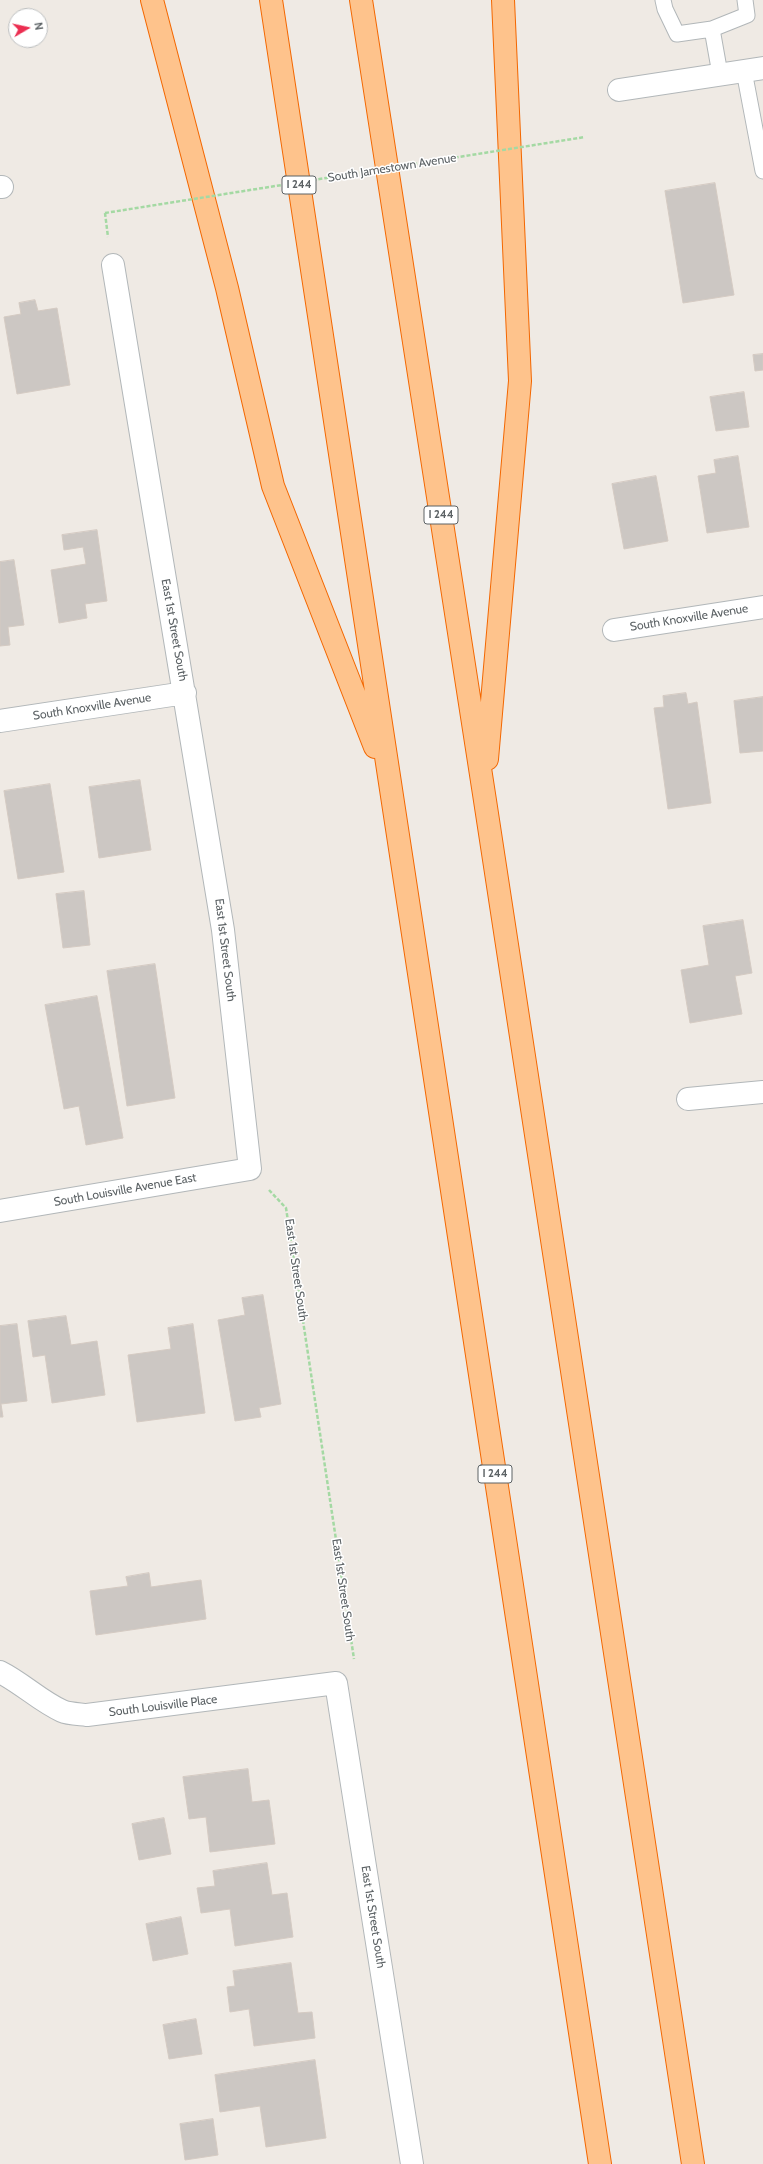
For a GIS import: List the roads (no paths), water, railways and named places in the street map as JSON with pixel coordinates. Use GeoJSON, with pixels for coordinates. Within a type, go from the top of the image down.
{"type":"FeatureCollection","features":[{"type":"Feature","properties":{"kind":"highway"},"geometry":{"type":"LineString","coordinates":[[152,0],[225,281],[273,486],[390,784]]}},
{"type":"Feature","properties":{"kind":"highway","name":"I 244"},"geometry":{"type":"LineString","coordinates":[[271,0],[600,2164]]}},
{"type":"Feature","properties":{"kind":"highway","name":"I 244"},"geometry":{"type":"LineString","coordinates":[[361,0],[693,2164]]}},
{"type":"Feature","properties":{"kind":"highway"},"geometry":{"type":"LineString","coordinates":[[484,794],[520,381],[503,0]]}},
{"type":"Feature","properties":{"kind":"street"},"geometry":{"type":"LineString","coordinates":[[619,90],[753,70]]}},
{"type":"Feature","properties":{"kind":"street","name":"East 1st Street South"},"geometry":{"type":"LineString","coordinates":[[113,265],[223,930],[250,1169]]}},
{"type":"Feature","properties":{"kind":"street","name":"South Knoxville Avenue"},"geometry":{"type":"LineString","coordinates":[[614,630],[763,607]]}},
{"type":"Feature","properties":{"kind":"street","name":"South Knoxville Avenue"},"geometry":{"type":"LineString","coordinates":[[0,721],[185,693]]}},
{"type":"Feature","properties":{"kind":"street"},"geometry":{"type":"LineString","coordinates":[[688,1099],[763,1092]]}},
{"type":"Feature","properties":{"kind":"street","name":"South Louisville Avenue East"},"geometry":{"type":"LineString","coordinates":[[0,1211],[250,1169]]}},
{"type":"Feature","properties":{"kind":"street","name":"South Louisville Place"},"geometry":{"type":"LineString","coordinates":[[0,1672],[17,1681],[46,1702],[63,1711],[87,1715],[336,1683]]}},
{"type":"Feature","properties":{"kind":"street","name":"East 1st Street South"},"geometry":{"type":"LineString","coordinates":[[336,1683],[412,2164]]}},
{"type":"Feature","properties":{"kind":"lane"},"geometry":{"type":"LineString","coordinates":[[663,0],[665,9],[677,34],[712,29],[747,15],[745,0]]}},
{"type":"Feature","properties":{"kind":"lane"},"geometry":{"type":"LineString","coordinates":[[712,29],[720,74]]}},
{"type":"Feature","properties":{"kind":"lane"},"geometry":{"type":"LineString","coordinates":[[753,70],[763,171]]}}]}
